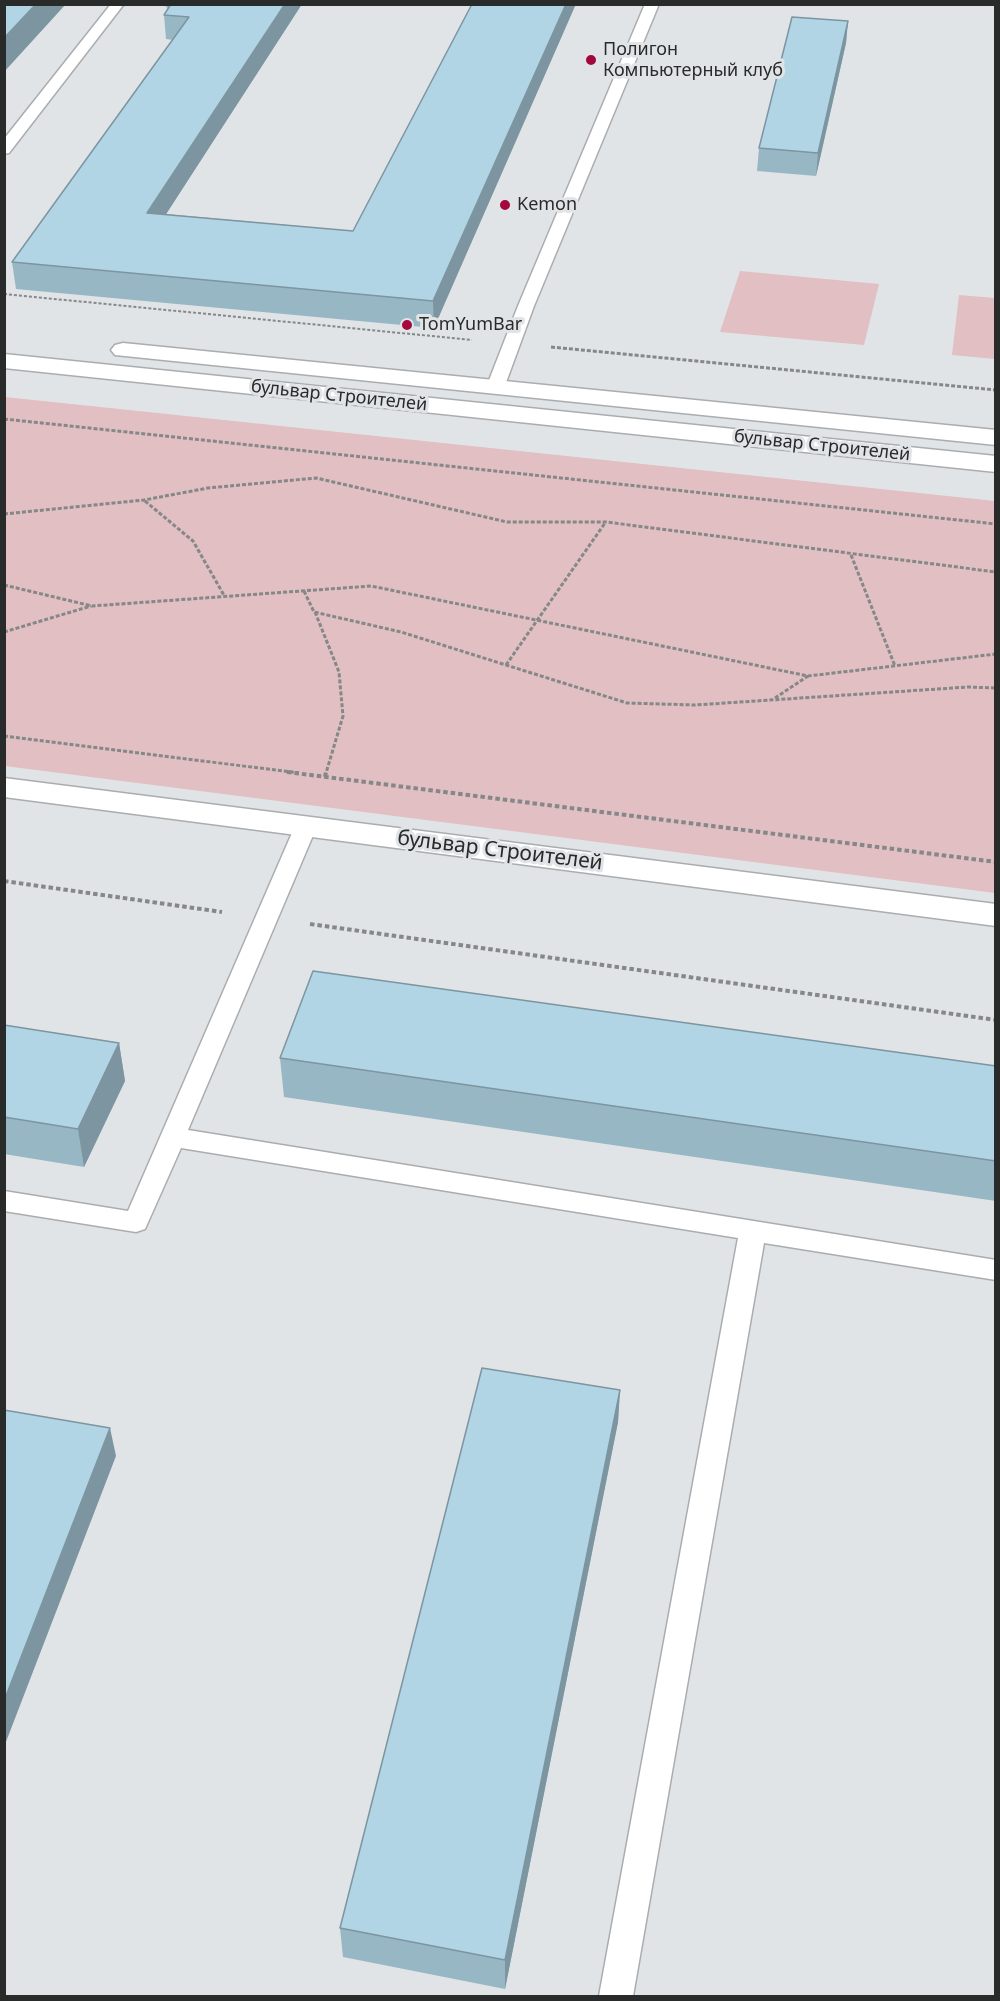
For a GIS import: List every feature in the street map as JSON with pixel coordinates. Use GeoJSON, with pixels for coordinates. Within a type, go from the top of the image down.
{"type":"FeatureCollection","features":[{"type":"Feature","properties":{"kind":"main road","name":"бульвар Строителей"},"geometry":{"type":"LineString","coordinates":[[4,338],[996,438]]}},
{"type":"Feature","properties":{"kind":"main road","name":"бульвар Строителей"},"geometry":{"type":"LineString","coordinates":[[4,361],[996,464]]}},
{"type":"Feature","properties":{"kind":"main road","name":"бульвар Строителей"},"geometry":{"type":"LineString","coordinates":[[4,787],[996,915]]}},
{"type":"Feature","properties":{"kind":"lane"},"geometry":{"type":"LineString","coordinates":[[4,150],[118,4]]}},
{"type":"Feature","properties":{"kind":"lane"},"geometry":{"type":"LineString","coordinates":[[495,388],[526,306],[652,4]]}},
{"type":"Feature","properties":{"kind":"lane"},"geometry":{"type":"LineString","coordinates":[[4,1201],[136,1222],[306,826]]}},
{"type":"Feature","properties":{"kind":"lane"},"geometry":{"type":"LineString","coordinates":[[173,1137],[996,1270]]}},
{"type":"Feature","properties":{"kind":"lane"},"geometry":{"type":"LineString","coordinates":[[616,1996],[753,1231]]}},
{"type":"Feature","properties":{"kind":"path"},"geometry":{"type":"LineString","coordinates":[[4,419],[996,524]]}},
{"type":"Feature","properties":{"kind":"path"},"geometry":{"type":"LineString","coordinates":[[4,514],[144,500],[208,488],[316,478],[507,522],[606,522],[996,572]]}},
{"type":"Feature","properties":{"kind":"path"},"geometry":{"type":"LineString","coordinates":[[144,500],[193,541],[225,597]]}},
{"type":"Feature","properties":{"kind":"path"},"geometry":{"type":"LineString","coordinates":[[506,665],[606,522]]}},
{"type":"Feature","properties":{"kind":"path"},"geometry":{"type":"LineString","coordinates":[[850,555],[895,666]]}},
{"type":"Feature","properties":{"kind":"path"},"geometry":{"type":"LineString","coordinates":[[4,585],[92,606]]}},
{"type":"Feature","properties":{"kind":"path"},"geometry":{"type":"LineString","coordinates":[[4,632],[92,606],[371,586],[808,676],[996,654]]}},
{"type":"Feature","properties":{"kind":"path"},"geometry":{"type":"LineString","coordinates":[[304,591],[339,672],[343,716],[325,777]]}},
{"type":"Feature","properties":{"kind":"path"},"geometry":{"type":"LineString","coordinates":[[315,612],[401,632],[627,703],[695,705],[968,687],[996,688]]}},
{"type":"Feature","properties":{"kind":"path"},"geometry":{"type":"LineString","coordinates":[[775,698],[808,676]]}},
{"type":"Feature","properties":{"kind":"path"},"geometry":{"type":"LineString","coordinates":[[4,736],[996,862]]}},
{"type":"Feature","properties":{"kind":"path"},"geometry":{"type":"LineString","coordinates":[[4,881],[996,1020]]}},
{"type":"Feature","properties":{"kind":"shaded area"},"geometry":{"type":"Polygon","coordinates":[[[740,271],[879,284],[864,345],[720,332],[740,271]]]}},
{"type":"Feature","properties":{"kind":"shaded area"},"geometry":{"type":"Polygon","coordinates":[[[959,295],[995,298],[995,359],[952,355],[959,295]]]}},
{"type":"Feature","properties":{"kind":"shaded area"},"geometry":{"type":"Polygon","coordinates":[[[5,397],[995,501],[995,893],[5,766],[5,397]]]}},
{"type":"Feature","properties":{"kind":"building"},"geometry":{"type":"Polygon","coordinates":[[[4,4],[36,4],[4,38],[4,4]]]}},
{"type":"Feature","properties":{"kind":"building"},"geometry":{"type":"Polygon","coordinates":[[[171,4],[285,4],[147,213],[353,231],[472,4],[566,4],[433,301],[12,262],[189,17],[164,15],[171,4]]]}},
{"type":"Feature","properties":{"kind":"building"},"geometry":{"type":"Polygon","coordinates":[[[792,17],[848,21],[818,153],[759,148],[792,17]]]}},
{"type":"Feature","properties":{"kind":"building"},"geometry":{"type":"Polygon","coordinates":[[[313,971],[996,1066],[996,1161],[280,1058],[313,971]]]}},
{"type":"Feature","properties":{"kind":"building"},"geometry":{"type":"Polygon","coordinates":[[[4,1025],[119,1043],[78,1129],[4,1117],[4,1025]]]}},
{"type":"Feature","properties":{"kind":"building"},"geometry":{"type":"Polygon","coordinates":[[[482,1368],[620,1390],[505,1960],[340,1928],[482,1368]]]}},
{"type":"Feature","properties":{"kind":"building"},"geometry":{"type":"Polygon","coordinates":[[[4,1410],[110,1428],[4,1701],[4,1410]]]}},
{"type":"Feature","properties":{"kind":"place","name":"Полигон Компьютерный клуб"},"geometry":{"type":"Point","coordinates":[591,60]}},
{"type":"Feature","properties":{"kind":"place","name":"Kemon"},"geometry":{"type":"Point","coordinates":[505,205]}},
{"type":"Feature","properties":{"kind":"place","name":"TomYumBar"},"geometry":{"type":"Point","coordinates":[407,325]}}]}
